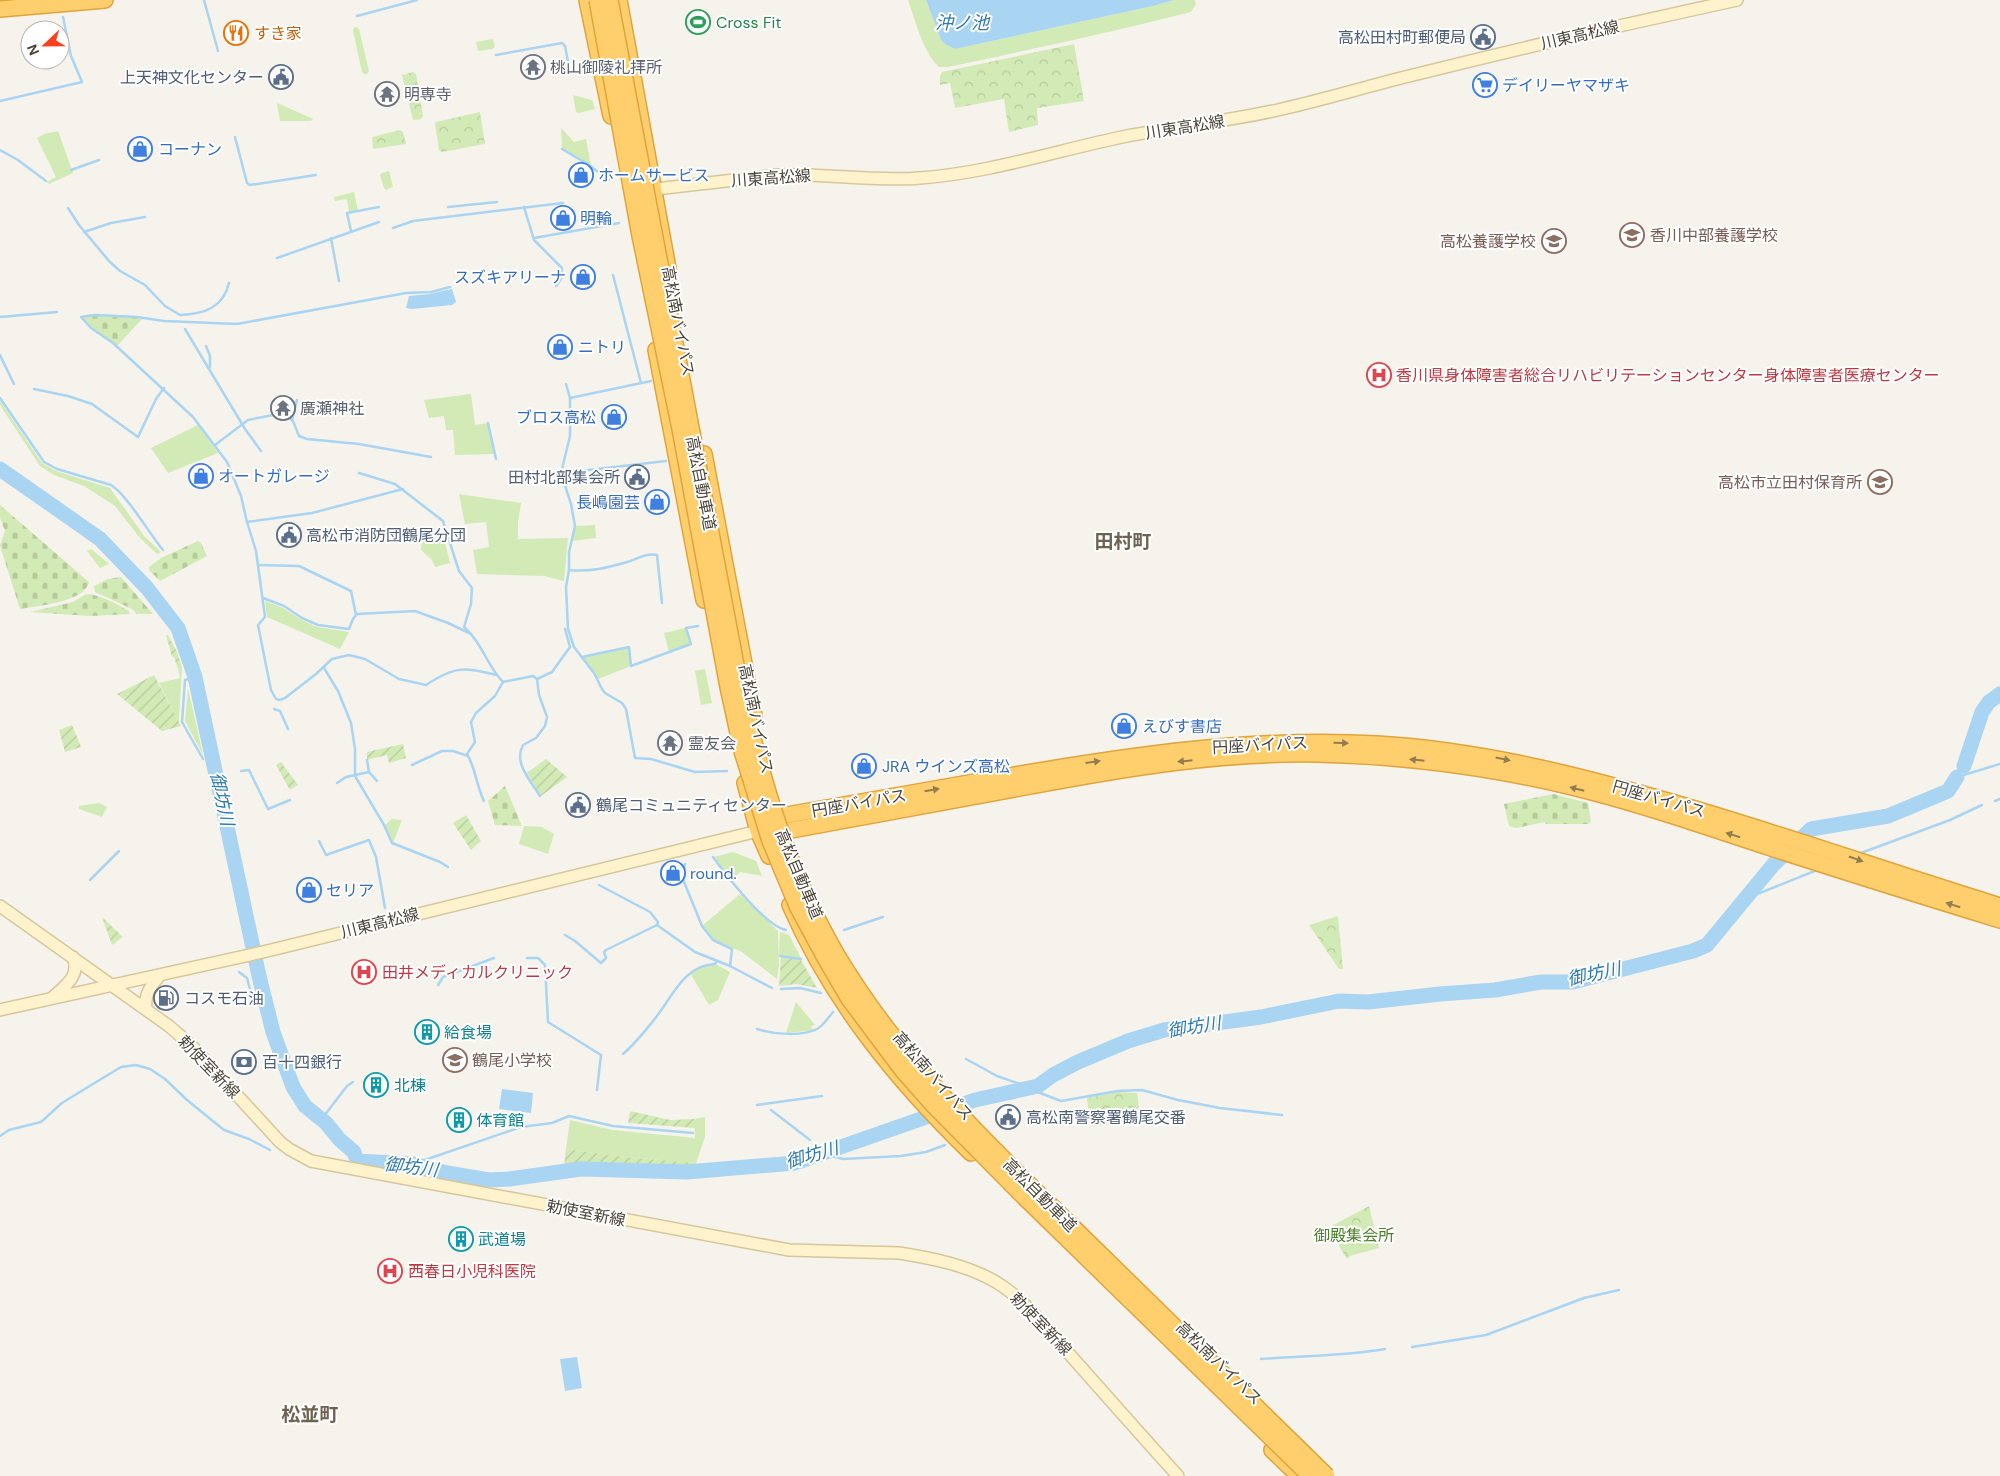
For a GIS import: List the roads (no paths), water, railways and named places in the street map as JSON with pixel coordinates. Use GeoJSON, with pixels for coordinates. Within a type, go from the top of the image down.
{"type":"FeatureCollection","features":[{"type":"Feature","properties":{"kind":"highway"},"geometry":{"type":"LineString","coordinates":[[0,9],[105,0]]}},
{"type":"Feature","properties":{"kind":"highway","name":"高松南バイパス"},"geometry":{"type":"LineString","coordinates":[[614,2],[655,190],[680,331],[762,753],[786,831],[800,869],[822,916],[850,966],[896,1034],[950,1098],[1031,1181],[1335,1476]]}},
{"type":"Feature","properties":{"kind":"highway","name":"高松自動車道"},"geometry":{"type":"LineString","coordinates":[[614,2],[740,686],[774,814],[791,861],[809,902],[836,953],[865,999],[913,1064],[1029,1184],[1327,1476]]}},
{"type":"Feature","properties":{"kind":"highway","name":"高松南バイパス"},"geometry":{"type":"LineString","coordinates":[[594,3],[626,192],[721,688],[736,752],[758,831],[803,935],[829,981],[858,1026],[925,1108],[1299,1476]]}},
{"type":"Feature","properties":{"kind":"highway","name":"高松自動車道"},"geometry":{"type":"LineString","coordinates":[[594,3],[680,429],[728,687],[742,751],[770,841],[798,908],[850,999],[897,1064],[934,1106],[1020,1193],[1310,1476]]}},
{"type":"Feature","properties":{"kind":"highway","name":"円座バイパス"},"geometry":{"type":"LineString","coordinates":[[758,831],[781,816],[1128,757],[1239,744],[1314,742],[1378,744],[1498,758],[1619,787],[1810,844],[2000,906]]}},
{"type":"Feature","properties":{"kind":"highway","name":"円座バイパス"},"geometry":{"type":"LineString","coordinates":[[758,831],[786,831],[1130,768],[1240,756],[1314,754],[1376,756],[1442,763],[1505,773],[1576,788],[1620,800],[2000,920]]}},
{"type":"Feature","properties":{"kind":"main road","name":"川東高松線"},"geometry":{"type":"LineString","coordinates":[[626,192],[784,174],[897,179],[958,173],[1126,136],[1174,127],[1221,122],[1274,111],[1555,40],[1737,0]]}},
{"type":"Feature","properties":{"kind":"main road","name":"川東高松線"},"geometry":{"type":"LineString","coordinates":[[0,1010],[247,956],[758,831]]}},
{"type":"Feature","properties":{"kind":"main road","name":"勅使室新線"},"geometry":{"type":"LineString","coordinates":[[0,906],[146,1009],[191,1045],[280,1142],[311,1161],[345,1169],[788,1250],[914,1255],[930,1258],[982,1275],[1012,1293],[1027,1307],[1178,1476]]}},
{"type":"Feature","properties":{"kind":"main road"},"geometry":{"type":"LineString","coordinates":[[51,1000],[70,981],[75,973],[76,969],[73,958]]}},
{"type":"Feature","properties":{"kind":"main road"},"geometry":{"type":"LineString","coordinates":[[146,1009],[145,999],[147,993],[160,975]]}},
{"type":"Feature","properties":{"kind":"water","name":"沖ノ池"},"geometry":{"type":"Polygon","coordinates":[[[926,0],[1174,0],[955,49],[946,45],[941,40],[926,0]]]}},
{"type":"Feature","properties":{"kind":"water"},"geometry":{"type":"Polygon","coordinates":[[[452,289],[456,302],[452,305],[406,308],[409,296],[452,289]]]}},
{"type":"Feature","properties":{"kind":"water"},"geometry":{"type":"Polygon","coordinates":[[[502,1089],[533,1093],[531,1113],[499,1109],[502,1089]]]}},
{"type":"Feature","properties":{"kind":"water"},"geometry":{"type":"Polygon","coordinates":[[[577,1357],[582,1388],[565,1391],[560,1359],[577,1357]]]}},
{"type":"Feature","properties":{"kind":"waterway"},"geometry":{"type":"LineString","coordinates":[[204,0],[218,51]]}},
{"type":"Feature","properties":{"kind":"waterway"},"geometry":{"type":"LineString","coordinates":[[357,16],[417,0]]}},
{"type":"Feature","properties":{"kind":"waterway"},"geometry":{"type":"LineString","coordinates":[[0,101],[82,82],[71,56],[63,17]]}},
{"type":"Feature","properties":{"kind":"waterway"},"geometry":{"type":"LineString","coordinates":[[496,55],[562,43],[565,46],[569,67]]}},
{"type":"Feature","properties":{"kind":"waterway"},"geometry":{"type":"LineString","coordinates":[[235,137],[247,183],[250,185],[316,175]]}},
{"type":"Feature","properties":{"kind":"waterway"},"geometry":{"type":"LineString","coordinates":[[562,149],[589,165],[609,180]]}},
{"type":"Feature","properties":{"kind":"waterway"},"geometry":{"type":"LineString","coordinates":[[0,150],[18,160],[46,181]]}},
{"type":"Feature","properties":{"kind":"waterway"},"geometry":{"type":"LineString","coordinates":[[71,170],[99,160]]}},
{"type":"Feature","properties":{"kind":"waterway"},"geometry":{"type":"LineString","coordinates":[[448,207],[497,202]]}},
{"type":"Feature","properties":{"kind":"waterway"},"geometry":{"type":"LineString","coordinates":[[393,228],[413,221],[563,203]]}},
{"type":"Feature","properties":{"kind":"waterway"},"geometry":{"type":"LineString","coordinates":[[351,231],[347,213],[379,207]]}},
{"type":"Feature","properties":{"kind":"waterway"},"geometry":{"type":"LineString","coordinates":[[524,207],[534,240],[562,268],[561,279],[556,286]]}},
{"type":"Feature","properties":{"kind":"waterway"},"geometry":{"type":"LineString","coordinates":[[68,208],[79,225],[109,261],[120,271],[145,285],[165,306],[180,315],[197,313],[211,308],[222,298],[229,283]]}},
{"type":"Feature","properties":{"kind":"waterway"},"geometry":{"type":"LineString","coordinates":[[84,232],[111,223],[145,217]]}},
{"type":"Feature","properties":{"kind":"waterway"},"geometry":{"type":"LineString","coordinates":[[277,258],[379,222]]}},
{"type":"Feature","properties":{"kind":"waterway"},"geometry":{"type":"LineString","coordinates":[[534,238],[619,223]]}},
{"type":"Feature","properties":{"kind":"waterway"},"geometry":{"type":"LineString","coordinates":[[331,238],[339,281]]}},
{"type":"Feature","properties":{"kind":"waterway"},"geometry":{"type":"LineString","coordinates":[[613,275],[641,383]]}},
{"type":"Feature","properties":{"kind":"waterway"},"geometry":{"type":"LineString","coordinates":[[450,287],[431,292],[406,293],[237,324],[164,321],[137,317],[95,315],[81,317],[91,328],[113,343],[193,417],[227,462],[241,496],[256,551],[265,617],[258,625],[271,690],[276,699],[285,698],[332,659],[349,655],[365,659],[399,679],[426,685],[452,671],[467,670],[497,675]]}},
{"type":"Feature","properties":{"kind":"waterway"},"geometry":{"type":"LineString","coordinates":[[0,317],[57,312]]}},
{"type":"Feature","properties":{"kind":"waterway"},"geometry":{"type":"LineString","coordinates":[[185,329],[245,429],[261,451]]}},
{"type":"Feature","properties":{"kind":"waterway"},"geometry":{"type":"LineString","coordinates":[[206,346],[210,356],[210,367]]}},
{"type":"Feature","properties":{"kind":"waterway"},"geometry":{"type":"LineString","coordinates":[[0,355],[14,384]]}},
{"type":"Feature","properties":{"kind":"waterway"},"geometry":{"type":"LineString","coordinates":[[570,398],[651,381]]}},
{"type":"Feature","properties":{"kind":"waterway"},"geometry":{"type":"LineString","coordinates":[[566,384],[570,398],[570,436],[561,473],[571,504],[575,526],[569,552],[569,570],[566,587],[568,629],[574,647],[594,673],[605,693],[622,703],[626,709],[635,758],[651,759],[695,772],[727,771]]}},
{"type":"Feature","properties":{"kind":"waterway"},"geometry":{"type":"LineString","coordinates":[[34,389],[68,396],[92,404],[138,437],[156,399],[164,388]]}},
{"type":"Feature","properties":{"kind":"waterway"},"geometry":{"type":"LineString","coordinates":[[0,398],[44,462],[57,469],[111,485],[118,490],[163,550]]}},
{"type":"Feature","properties":{"kind":"waterway"},"geometry":{"type":"LineString","coordinates":[[292,420],[297,400]]}},
{"type":"Feature","properties":{"kind":"waterway"},"geometry":{"type":"LineString","coordinates":[[215,445],[248,420],[273,415],[286,415],[293,421],[299,436],[307,439],[359,444],[431,457]]}},
{"type":"Feature","properties":{"kind":"waterway"},"geometry":{"type":"LineString","coordinates":[[488,423],[496,459]]}},
{"type":"Feature","properties":{"kind":"waterway"},"geometry":{"type":"LineString","coordinates":[[561,471],[588,470],[666,461]]}},
{"type":"Feature","properties":{"kind":"waterway","name":"御坊川"},"geometry":{"type":"LineString","coordinates":[[0,469],[100,539],[147,588],[178,628],[195,677],[259,976],[273,1032],[293,1087],[305,1106],[326,1123],[340,1140],[354,1152],[357,1161],[413,1164],[447,1173],[489,1180],[581,1169],[687,1172],[795,1163],[975,1100],[1038,1086],[1053,1075],[1078,1062],[1128,1041],[1164,1030],[1261,1017],[1339,1001],[1368,1002],[1495,990],[1541,982],[1573,982],[1693,951],[1707,945],[1773,865],[1811,829],[1888,816],[1948,791],[1957,777]]}},
{"type":"Feature","properties":{"kind":"waterway"},"geometry":{"type":"LineString","coordinates":[[359,473],[395,484],[443,521],[459,571],[472,588],[471,604],[464,627],[476,641],[503,682],[495,696],[476,713],[471,722],[475,742],[467,754],[484,801]]}},
{"type":"Feature","properties":{"kind":"waterway"},"geometry":{"type":"LineString","coordinates":[[247,522],[312,513],[403,489]]}},
{"type":"Feature","properties":{"kind":"waterway"},"geometry":{"type":"LineString","coordinates":[[569,570],[598,569],[645,556],[657,555],[662,603]]}},
{"type":"Feature","properties":{"kind":"waterway"},"geometry":{"type":"LineString","coordinates":[[258,565],[299,566],[351,591],[356,615]]}},
{"type":"Feature","properties":{"kind":"waterway"},"geometry":{"type":"LineString","coordinates":[[263,598],[284,606],[302,618],[318,625],[349,629],[357,614],[415,611],[469,633]]}},
{"type":"Feature","properties":{"kind":"waterway"},"geometry":{"type":"LineString","coordinates":[[582,657],[629,647],[631,666],[691,644],[686,628],[698,626]]}},
{"type":"Feature","properties":{"kind":"waterway"},"geometry":{"type":"LineString","coordinates":[[537,679],[552,672],[570,647],[565,629]]}},
{"type":"Feature","properties":{"kind":"waterway"},"geometry":{"type":"LineString","coordinates":[[324,668],[338,691],[351,723],[355,749],[355,776],[384,825],[392,843],[448,867]]}},
{"type":"Feature","properties":{"kind":"waterway"},"geometry":{"type":"LineString","coordinates":[[503,682],[533,676],[537,679],[539,695],[547,717],[545,726],[536,738],[523,745],[520,758],[524,772],[540,796]]}},
{"type":"Feature","properties":{"kind":"waterway"},"geometry":{"type":"LineString","coordinates":[[195,677],[185,680],[182,722],[203,759]]}},
{"type":"Feature","properties":{"kind":"waterway","name":"御坊川"},"geometry":{"type":"LineString","coordinates":[[1964,766],[1982,712],[1989,702],[2000,694]]}},
{"type":"Feature","properties":{"kind":"waterway"},"geometry":{"type":"LineString","coordinates":[[274,709],[280,711],[288,729]]}},
{"type":"Feature","properties":{"kind":"waterway"},"geometry":{"type":"LineString","coordinates":[[412,765],[442,751],[453,751],[468,756]]}},
{"type":"Feature","properties":{"kind":"waterway"},"geometry":{"type":"LineString","coordinates":[[367,760],[369,772]]}},
{"type":"Feature","properties":{"kind":"waterway"},"geometry":{"type":"LineString","coordinates":[[1957,777],[2000,764]]}},
{"type":"Feature","properties":{"kind":"waterway"},"geometry":{"type":"LineString","coordinates":[[241,771],[249,770],[268,809],[290,800]]}},
{"type":"Feature","properties":{"kind":"waterway"},"geometry":{"type":"LineString","coordinates":[[337,783],[346,777],[369,772],[377,781]]}},
{"type":"Feature","properties":{"kind":"waterway"},"geometry":{"type":"LineString","coordinates":[[1995,801],[2000,799]]}},
{"type":"Feature","properties":{"kind":"waterway"},"geometry":{"type":"LineString","coordinates":[[1861,853],[1950,820],[1982,805]]}},
{"type":"Feature","properties":{"kind":"waterway"},"geometry":{"type":"LineString","coordinates":[[319,841],[326,855],[369,840],[376,857],[385,908]]}},
{"type":"Feature","properties":{"kind":"waterway"},"geometry":{"type":"LineString","coordinates":[[90,880],[119,851]]}},
{"type":"Feature","properties":{"kind":"waterway"},"geometry":{"type":"LineString","coordinates":[[713,857],[757,910],[777,926],[786,930]]}},
{"type":"Feature","properties":{"kind":"waterway"},"geometry":{"type":"LineString","coordinates":[[685,864],[682,877],[702,926],[713,940],[732,949],[730,966]]}},
{"type":"Feature","properties":{"kind":"waterway"},"geometry":{"type":"LineString","coordinates":[[1746,896],[1760,893],[1817,870]]}},
{"type":"Feature","properties":{"kind":"waterway"},"geometry":{"type":"LineString","coordinates":[[599,885],[650,912],[658,922],[657,925],[695,952],[730,966],[772,988]]}},
{"type":"Feature","properties":{"kind":"waterway"},"geometry":{"type":"LineString","coordinates":[[844,930],[883,917]]}},
{"type":"Feature","properties":{"kind":"waterway"},"geometry":{"type":"LineString","coordinates":[[565,935],[601,963],[606,958],[604,952],[606,950],[657,925]]}},
{"type":"Feature","properties":{"kind":"waterway"},"geometry":{"type":"LineString","coordinates":[[780,956],[801,959]]}},
{"type":"Feature","properties":{"kind":"waterway"},"geometry":{"type":"LineString","coordinates":[[438,985],[443,977],[494,958]]}},
{"type":"Feature","properties":{"kind":"waterway"},"geometry":{"type":"LineString","coordinates":[[527,958],[538,958],[545,965],[548,1022],[601,1055],[597,1090]]}},
{"type":"Feature","properties":{"kind":"waterway"},"geometry":{"type":"LineString","coordinates":[[623,1054],[645,1031],[688,975],[705,966],[715,964],[717,961]]}},
{"type":"Feature","properties":{"kind":"waterway"},"geometry":{"type":"LineString","coordinates":[[239,972],[247,978],[251,993]]}},
{"type":"Feature","properties":{"kind":"waterway"},"geometry":{"type":"LineString","coordinates":[[781,989],[800,988],[821,993]]}},
{"type":"Feature","properties":{"kind":"waterway"},"geometry":{"type":"LineString","coordinates":[[757,1029],[787,1034],[810,1032],[821,1026],[833,1012]]}},
{"type":"Feature","properties":{"kind":"waterway"},"geometry":{"type":"LineString","coordinates":[[966,1059],[997,1076],[1061,1101],[1118,1091],[1142,1090],[1178,1100],[1220,1108],[1282,1115]]}},
{"type":"Feature","properties":{"kind":"waterway"},"geometry":{"type":"LineString","coordinates":[[0,1136],[9,1130],[41,1122],[62,1103],[121,1067],[136,1065],[150,1069],[165,1079],[187,1100],[224,1130],[249,1139],[270,1150]]}},
{"type":"Feature","properties":{"kind":"waterway"},"geometry":{"type":"LineString","coordinates":[[324,1116],[347,1086],[353,1082]]}},
{"type":"Feature","properties":{"kind":"waterway"},"geometry":{"type":"LineString","coordinates":[[757,1105],[822,1096]]}},
{"type":"Feature","properties":{"kind":"waterway"},"geometry":{"type":"LineString","coordinates":[[771,1110],[810,1140]]}},
{"type":"Feature","properties":{"kind":"waterway"},"geometry":{"type":"LineString","coordinates":[[413,1164],[521,1127],[552,1123],[569,1116],[613,1126],[693,1133]]}},
{"type":"Feature","properties":{"kind":"waterway"},"geometry":{"type":"LineString","coordinates":[[816,1145],[831,1156],[843,1159],[901,1156],[926,1152],[945,1145]]}},
{"type":"Feature","properties":{"kind":"waterway"},"geometry":{"type":"LineString","coordinates":[[1412,1347],[1486,1335],[1584,1298],[1619,1290]]}},
{"type":"Feature","properties":{"kind":"waterway"},"geometry":{"type":"LineString","coordinates":[[1261,1359],[1385,1349]]}},
{"type":"Feature","properties":{"kind":"place","name":"Cross Fit"},"geometry":{"type":"Point","coordinates":[698,22]}},
{"type":"Feature","properties":{"kind":"place","name":"すき家"},"geometry":{"type":"Point","coordinates":[236,33]}},
{"type":"Feature","properties":{"kind":"place","name":"高松田村町郵便局"},"geometry":{"type":"Point","coordinates":[1483,37]}},
{"type":"Feature","properties":{"kind":"place","name":"桃山御陵礼拝所"},"geometry":{"type":"Point","coordinates":[533,67]}},
{"type":"Feature","properties":{"kind":"place","name":"上天神文化センター"},"geometry":{"type":"Point","coordinates":[281,77]}},
{"type":"Feature","properties":{"kind":"place","name":"デイリーヤマザキ"},"geometry":{"type":"Point","coordinates":[1485,85]}},
{"type":"Feature","properties":{"kind":"place","name":"明専寺"},"geometry":{"type":"Point","coordinates":[387,94]}},
{"type":"Feature","properties":{"kind":"place","name":"コーナン"},"geometry":{"type":"Point","coordinates":[140,149]}},
{"type":"Feature","properties":{"kind":"place","name":"ホームサービス"},"geometry":{"type":"Point","coordinates":[581,175]}},
{"type":"Feature","properties":{"kind":"place","name":"明輪"},"geometry":{"type":"Point","coordinates":[563,218]}},
{"type":"Feature","properties":{"kind":"place","name":"香川中部養護学校"},"geometry":{"type":"Point","coordinates":[1632,235]}},
{"type":"Feature","properties":{"kind":"place","name":"高松養護学校"},"geometry":{"type":"Point","coordinates":[1554,241]}},
{"type":"Feature","properties":{"kind":"place","name":"スズキアリーナ"},"geometry":{"type":"Point","coordinates":[583,277]}},
{"type":"Feature","properties":{"kind":"place","name":"ニトリ"},"geometry":{"type":"Point","coordinates":[560,347]}},
{"type":"Feature","properties":{"kind":"place","name":"香川県身体障害者総合リハビリテーションセンター身体障害者医療センター"},"geometry":{"type":"Point","coordinates":[1379,375]}},
{"type":"Feature","properties":{"kind":"place","name":"廣瀬神社"},"geometry":{"type":"Point","coordinates":[283,408]}},
{"type":"Feature","properties":{"kind":"place","name":"ブロス高松"},"geometry":{"type":"Point","coordinates":[614,417]}},
{"type":"Feature","properties":{"kind":"place","name":"オートガレージ"},"geometry":{"type":"Point","coordinates":[201,476]}},
{"type":"Feature","properties":{"kind":"place","name":"田村北部集会所"},"geometry":{"type":"Point","coordinates":[637,477]}},
{"type":"Feature","properties":{"kind":"place","name":"高松市立田村保育所"},"geometry":{"type":"Point","coordinates":[1880,482]}},
{"type":"Feature","properties":{"kind":"place","name":"長嶋園芸"},"geometry":{"type":"Point","coordinates":[657,502]}},
{"type":"Feature","properties":{"kind":"place","name":"高松市消防団鶴尾分団"},"geometry":{"type":"Point","coordinates":[289,535]}},
{"type":"Feature","properties":{"kind":"place","name":"えびす書店"},"geometry":{"type":"Point","coordinates":[1124,726]}},
{"type":"Feature","properties":{"kind":"place","name":"霊友会"},"geometry":{"type":"Point","coordinates":[670,743]}},
{"type":"Feature","properties":{"kind":"place","name":"JRA ウインズ高松"},"geometry":{"type":"Point","coordinates":[864,766]}},
{"type":"Feature","properties":{"kind":"place","name":"鶴尾コミュニティセンター"},"geometry":{"type":"Point","coordinates":[578,805]}},
{"type":"Feature","properties":{"kind":"place","name":"round."},"geometry":{"type":"Point","coordinates":[673,873]}},
{"type":"Feature","properties":{"kind":"place","name":"セリア"},"geometry":{"type":"Point","coordinates":[309,890]}},
{"type":"Feature","properties":{"kind":"place","name":"田井メディカルクリニック"},"geometry":{"type":"Point","coordinates":[364,972]}},
{"type":"Feature","properties":{"kind":"place","name":"コスモ石油"},"geometry":{"type":"Point","coordinates":[166,998]}},
{"type":"Feature","properties":{"kind":"place","name":"給食場"},"geometry":{"type":"Point","coordinates":[427,1032]}},
{"type":"Feature","properties":{"kind":"place","name":"鶴尾小学校"},"geometry":{"type":"Point","coordinates":[455,1060]}},
{"type":"Feature","properties":{"kind":"place","name":"百十四銀行"},"geometry":{"type":"Point","coordinates":[244,1062]}},
{"type":"Feature","properties":{"kind":"place","name":"北棟"},"geometry":{"type":"Point","coordinates":[376,1085]}},
{"type":"Feature","properties":{"kind":"place","name":"高松南警察署鶴尾交番"},"geometry":{"type":"Point","coordinates":[1008,1117]}},
{"type":"Feature","properties":{"kind":"place","name":"体育館"},"geometry":{"type":"Point","coordinates":[459,1120]}},
{"type":"Feature","properties":{"kind":"place","name":"武道場"},"geometry":{"type":"Point","coordinates":[461,1239]}},
{"type":"Feature","properties":{"kind":"place","name":"西春日小児科医院"},"geometry":{"type":"Point","coordinates":[390,1271]}},
{"type":"Feature","properties":{"kind":"district","name":"田村町"},"geometry":{"type":"Point","coordinates":[1123,541]}},
{"type":"Feature","properties":{"kind":"district","name":"松並町"},"geometry":{"type":"Point","coordinates":[310,1414]}},
{"type":"Feature","properties":{"kind":"park label","name":"御殿集会所"},"geometry":{"type":"Point","coordinates":[1354,1235]}}]}
